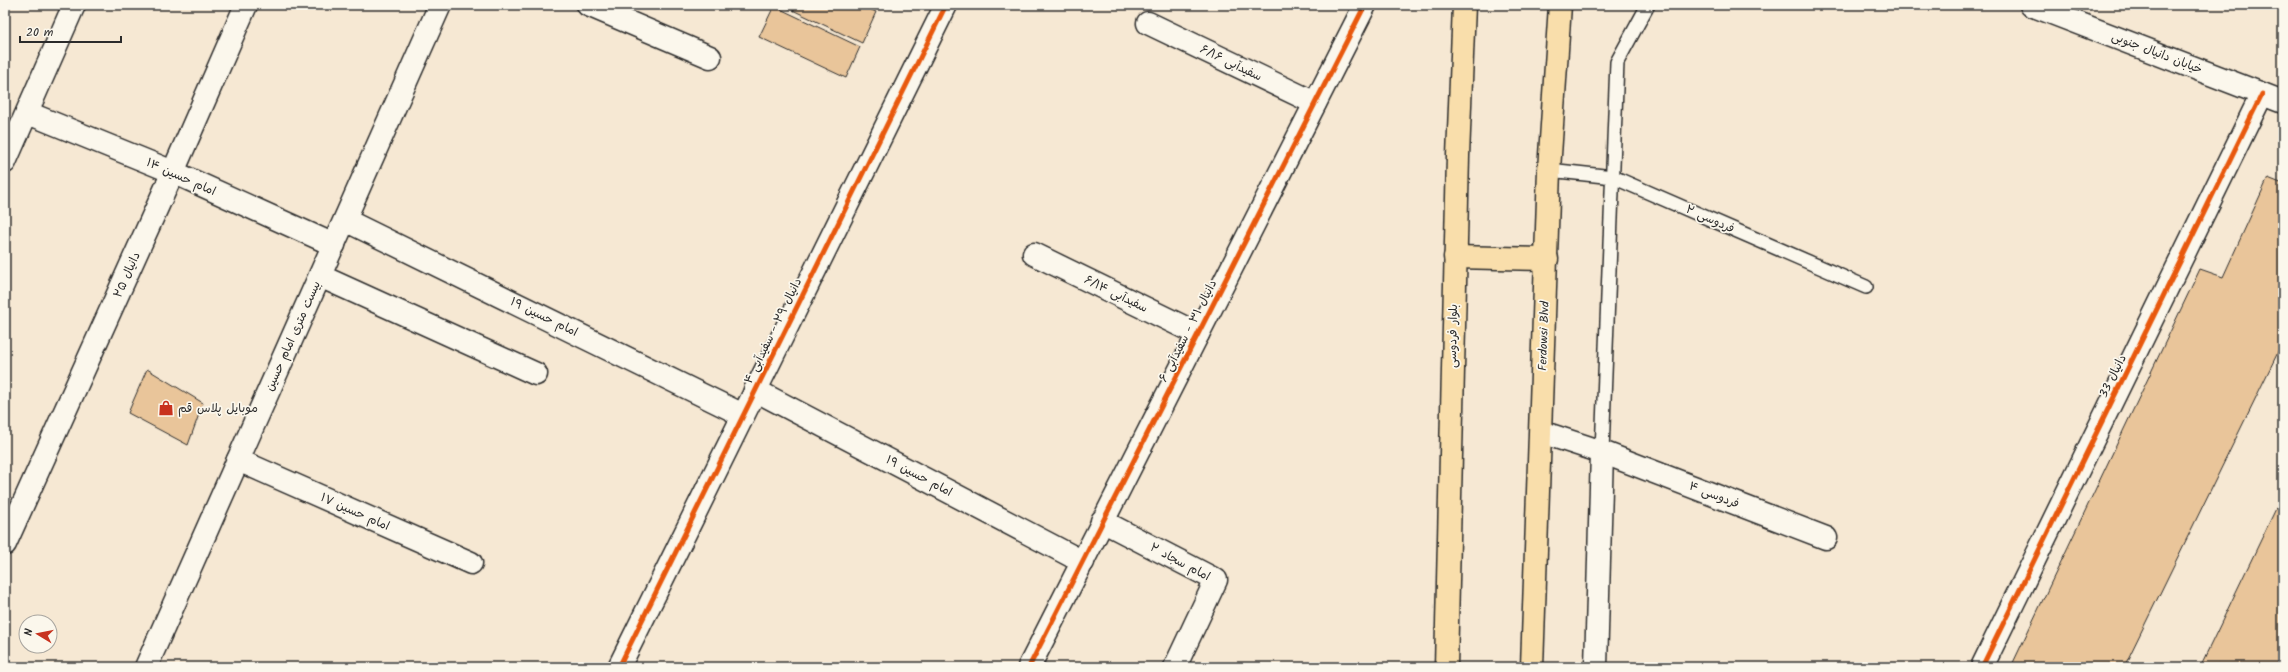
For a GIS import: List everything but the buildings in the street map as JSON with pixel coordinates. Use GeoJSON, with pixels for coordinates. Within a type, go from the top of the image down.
{"type":"FeatureCollection","features":[{"type":"Feature","properties":{"kind":"main road","name":"بلوار فردوسی"},"geometry":{"type":"LineString","coordinates":[[1446,667],[1455,257],[1464,5]]}},
{"type":"Feature","properties":{"kind":"main road","name":"Ferdowsi Blvd"},"geometry":{"type":"LineString","coordinates":[[1532,667],[1549,170],[1560,5]]}},
{"type":"Feature","properties":{"kind":"main road"},"geometry":{"type":"LineString","coordinates":[[1455,257],[1547,259]]}},
{"type":"Feature","properties":{"kind":"street"},"geometry":{"type":"LineString","coordinates":[[5,162],[28,113],[74,5]]}},
{"type":"Feature","properties":{"kind":"street","name":"دانیال ۲۵"},"geometry":{"type":"LineString","coordinates":[[5,544],[173,172],[246,5]]}},
{"type":"Feature","properties":{"kind":"street","name":"بیست متری امام حسین"},"geometry":{"type":"LineString","coordinates":[[146,667],[440,5]]}},
{"type":"Feature","properties":{"kind":"street"},"geometry":{"type":"LineString","coordinates":[[588,5],[710,57]]}},
{"type":"Feature","properties":{"kind":"street","name":"دانیال ۲۹ - سفیدآبی ۴"},"geometry":{"type":"LineString","coordinates":[[619,667],[946,5]]}},
{"type":"Feature","properties":{"kind":"street","name":"دانیال ۳۱ - سفیدآبی ۶"},"geometry":{"type":"LineString","coordinates":[[1029,667],[1365,5]]}},
{"type":"Feature","properties":{"kind":"street","name":"خیابان دانیال جنوبی"},"geometry":{"type":"LineString","coordinates":[[2031,5],[2283,102]]}},
{"type":"Feature","properties":{"kind":"street","name":"سفیدآبی ۶/۱۶"},"geometry":{"type":"LineString","coordinates":[[1148,23],[1315,103]]}},
{"type":"Feature","properties":{"kind":"street","name":"دانیال 33"},"geometry":{"type":"LineString","coordinates":[[1982,667],[2262,94]]}},
{"type":"Feature","properties":{"kind":"street","name":"امام حسین ۱۴"},"geometry":{"type":"LineString","coordinates":[[28,113],[173,172],[334,245]]}},
{"type":"Feature","properties":{"kind":"street","name":"امام حسین ۱۹"},"geometry":{"type":"LineString","coordinates":[[345,220],[743,415]]}},
{"type":"Feature","properties":{"kind":"street","name":"سفیدآبی ۶/۱۴"},"geometry":{"type":"LineString","coordinates":[[1034,254],[1198,334]]}},
{"type":"Feature","properties":{"kind":"street"},"geometry":{"type":"LineString","coordinates":[[320,276],[536,374]]}},
{"type":"Feature","properties":{"kind":"street","name":"امام حسین ۱۹"},"geometry":{"type":"LineString","coordinates":[[755,390],[1083,562]]}},
{"type":"Feature","properties":{"kind":"street","name":"فردوسی ۴"},"geometry":{"type":"LineString","coordinates":[[1541,432],[1602,452],[1826,538]]}},
{"type":"Feature","properties":{"kind":"street"},"geometry":{"type":"LineString","coordinates":[[1596,667],[1602,452]]}},
{"type":"Feature","properties":{"kind":"street","name":"امام حسین ۱۷"},"geometry":{"type":"LineString","coordinates":[[238,460],[471,563]]}},
{"type":"Feature","properties":{"kind":"street","name":"امام سجاد ۲"},"geometry":{"type":"LineString","coordinates":[[1102,521],[1216,580],[1175,667]]}},
{"type":"Feature","properties":{"kind":"lane"},"geometry":{"type":"LineString","coordinates":[[1602,452],[1617,62],[1648,5]]}},
{"type":"Feature","properties":{"kind":"lane","name":"فردوسی ۲"},"geometry":{"type":"LineString","coordinates":[[1549,170],[1613,177],[1866,287]]}},
{"type":"Feature","properties":{"kind":"cycle path"},"geometry":{"type":"LineString","coordinates":[[619,667],[946,5]]}},
{"type":"Feature","properties":{"kind":"cycle path"},"geometry":{"type":"LineString","coordinates":[[1029,667],[1365,5]]}},
{"type":"Feature","properties":{"kind":"cycle path"},"geometry":{"type":"LineString","coordinates":[[1982,667],[2262,94]]}},
{"type":"Feature","properties":{"kind":"place","name":"موبایل پلاس قم"},"geometry":{"type":"Point","coordinates":[166,408]}}]}
